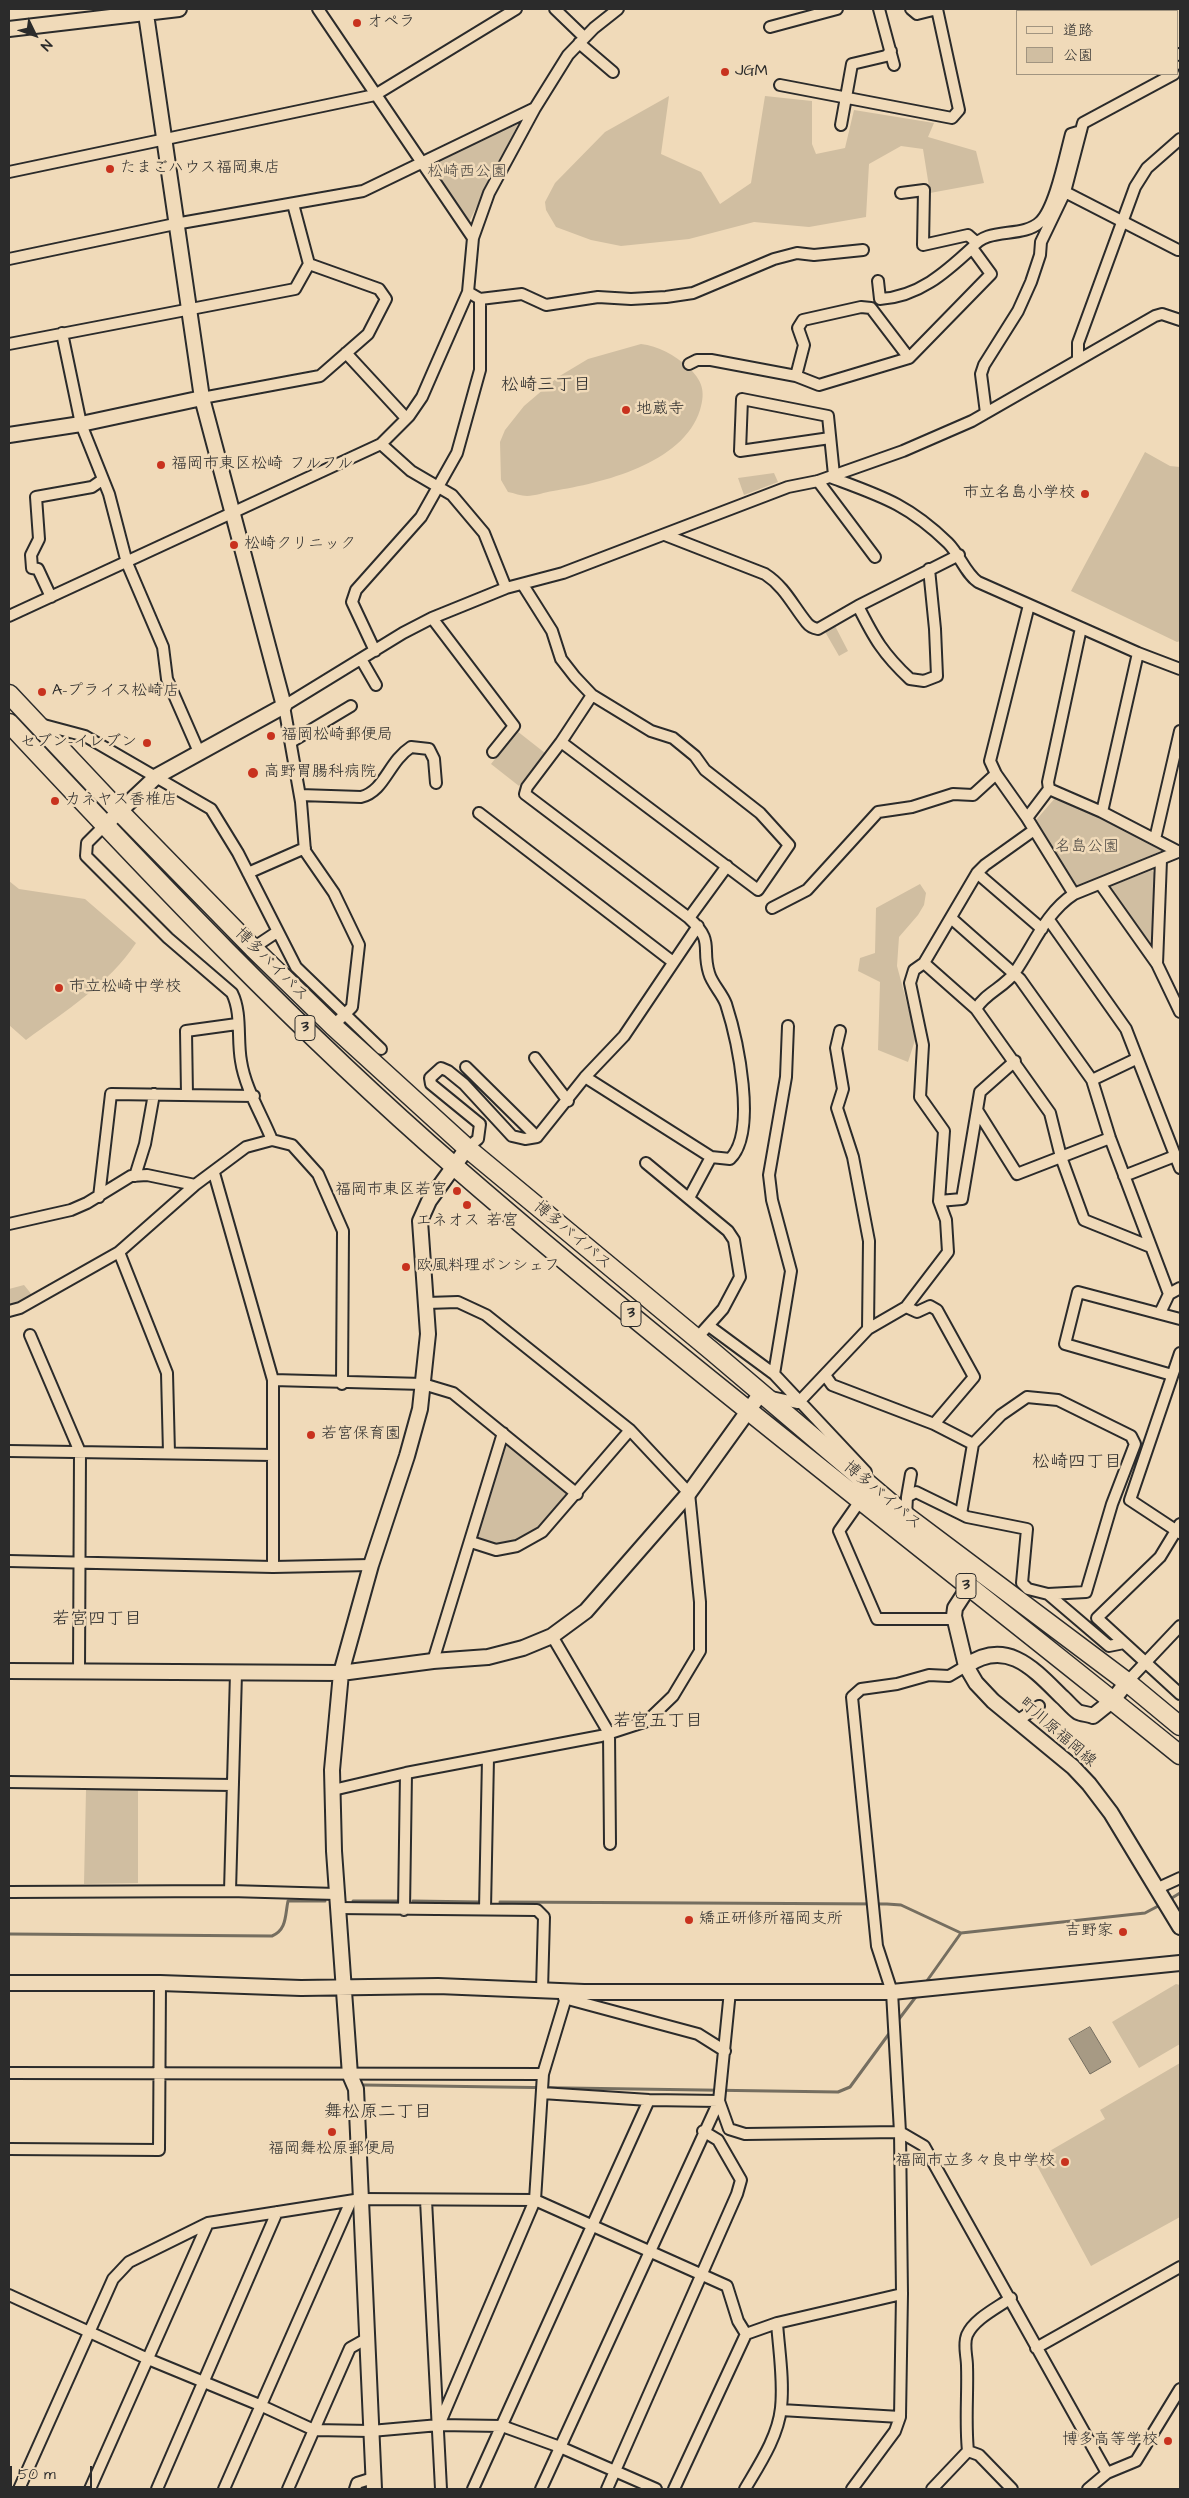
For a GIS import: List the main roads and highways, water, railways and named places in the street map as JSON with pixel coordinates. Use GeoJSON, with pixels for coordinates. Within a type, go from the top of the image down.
{"type":"FeatureCollection","features":[{"type":"Feature","properties":{"kind":"highway","name":"博多バイパス"},"geometry":{"type":"LineString","coordinates":[[9,694],[120,812],[253,948],[333,1026],[466,1148],[703,1332],[761,1393],[906,1516],[1127,1682],[1180,1726]]}},
{"type":"Feature","properties":{"kind":"highway","name":"博多バイパス"},"geometry":{"type":"LineString","coordinates":[[9,723],[104,826],[219,945],[452,1165],[748,1411],[1180,1755]]}},
{"type":"Feature","properties":{"kind":"waterway"},"geometry":{"type":"LineString","coordinates":[[1167,1901],[1180,1893]]}},
{"type":"Feature","properties":{"kind":"waterway"},"geometry":{"type":"LineString","coordinates":[[9,1934],[272,1936],[283,1926],[288,1901],[325,1901]]}},
{"type":"Feature","properties":{"kind":"waterway"},"geometry":{"type":"LineString","coordinates":[[353,1901],[399,1901]]}},
{"type":"Feature","properties":{"kind":"waterway"},"geometry":{"type":"LineString","coordinates":[[413,1901],[480,1902]]}},
{"type":"Feature","properties":{"kind":"waterway"},"geometry":{"type":"LineString","coordinates":[[500,1902],[887,1904],[901,1905],[961,1933],[1145,1913],[1162,1904]]}},
{"type":"Feature","properties":{"kind":"waterway"},"geometry":{"type":"LineString","coordinates":[[924,1985],[961,1933]]}},
{"type":"Feature","properties":{"kind":"waterway"},"geometry":{"type":"LineString","coordinates":[[896,2023],[918,1994]]}},
{"type":"Feature","properties":{"kind":"waterway"},"geometry":{"type":"LineString","coordinates":[[364,2085],[838,2092],[850,2087],[891,2031]]}},
{"type":"Feature","properties":{"kind":"place","name":"オペラ"},"geometry":{"type":"Point","coordinates":[357,23]}},
{"type":"Feature","properties":{"kind":"place","name":"JGM"},"geometry":{"type":"Point","coordinates":[725,72]}},
{"type":"Feature","properties":{"kind":"place","name":"たまごハウス福岡東店"},"geometry":{"type":"Point","coordinates":[110,169]}},
{"type":"Feature","properties":{"kind":"place","name":"地蔵寺"},"geometry":{"type":"Point","coordinates":[626,410]}},
{"type":"Feature","properties":{"kind":"place","name":"福岡市東区松崎 フルフル"},"geometry":{"type":"Point","coordinates":[161,465]}},
{"type":"Feature","properties":{"kind":"place","name":"市立名島小学校"},"geometry":{"type":"Point","coordinates":[1085,494]}},
{"type":"Feature","properties":{"kind":"place","name":"松崎クリニック"},"geometry":{"type":"Point","coordinates":[234,545]}},
{"type":"Feature","properties":{"kind":"place","name":"A-プライス松崎店"},"geometry":{"type":"Point","coordinates":[42,692]}},
{"type":"Feature","properties":{"kind":"place","name":"福岡松崎郵便局"},"geometry":{"type":"Point","coordinates":[271,736]}},
{"type":"Feature","properties":{"kind":"place","name":"セブン-イレブン"},"geometry":{"type":"Point","coordinates":[147,743]}},
{"type":"Feature","properties":{"kind":"place","name":"高野胃腸科病院"},"geometry":{"type":"Point","coordinates":[253,773]}},
{"type":"Feature","properties":{"kind":"place","name":"カネヤス香椎店"},"geometry":{"type":"Point","coordinates":[55,801]}},
{"type":"Feature","properties":{"kind":"place","name":"市立松崎中学校"},"geometry":{"type":"Point","coordinates":[59,988]}},
{"type":"Feature","properties":{"kind":"place","name":"福岡市東区若宮"},"geometry":{"type":"Point","coordinates":[457,1191]}},
{"type":"Feature","properties":{"kind":"place","name":"エネオス 若宮"},"geometry":{"type":"Point","coordinates":[467,1205]}},
{"type":"Feature","properties":{"kind":"place","name":"欧風料理ポンシェフ"},"geometry":{"type":"Point","coordinates":[406,1267]}},
{"type":"Feature","properties":{"kind":"place","name":"若宮保育園"},"geometry":{"type":"Point","coordinates":[311,1435]}},
{"type":"Feature","properties":{"kind":"place","name":"矯正研修所福岡支所"},"geometry":{"type":"Point","coordinates":[689,1920]}},
{"type":"Feature","properties":{"kind":"place","name":"吉野家"},"geometry":{"type":"Point","coordinates":[1123,1932]}},
{"type":"Feature","properties":{"kind":"place","name":"福岡舞松原郵便局"},"geometry":{"type":"Point","coordinates":[332,2132]}},
{"type":"Feature","properties":{"kind":"place","name":"福岡市立多々良中学校"},"geometry":{"type":"Point","coordinates":[1065,2162]}},
{"type":"Feature","properties":{"kind":"place","name":"博多高等学校"},"geometry":{"type":"Point","coordinates":[1168,2441]}},
{"type":"Feature","properties":{"kind":"district","name":"松崎三丁目"},"geometry":{"type":"Point","coordinates":[546,386]}},
{"type":"Feature","properties":{"kind":"district","name":"松崎四丁目"},"geometry":{"type":"Point","coordinates":[1077,1463]}},
{"type":"Feature","properties":{"kind":"district","name":"若宮四丁目"},"geometry":{"type":"Point","coordinates":[97,1620]}},
{"type":"Feature","properties":{"kind":"district","name":"若宮五丁目"},"geometry":{"type":"Point","coordinates":[658,1722]}},
{"type":"Feature","properties":{"kind":"district","name":"舞松原二丁目"},"geometry":{"type":"Point","coordinates":[378,2113]}},
{"type":"Feature","properties":{"kind":"park label","name":"松崎西公園"},"geometry":{"type":"Point","coordinates":[467,173]}},
{"type":"Feature","properties":{"kind":"park label","name":"名島公園"},"geometry":{"type":"Point","coordinates":[1087,848]}}]}
